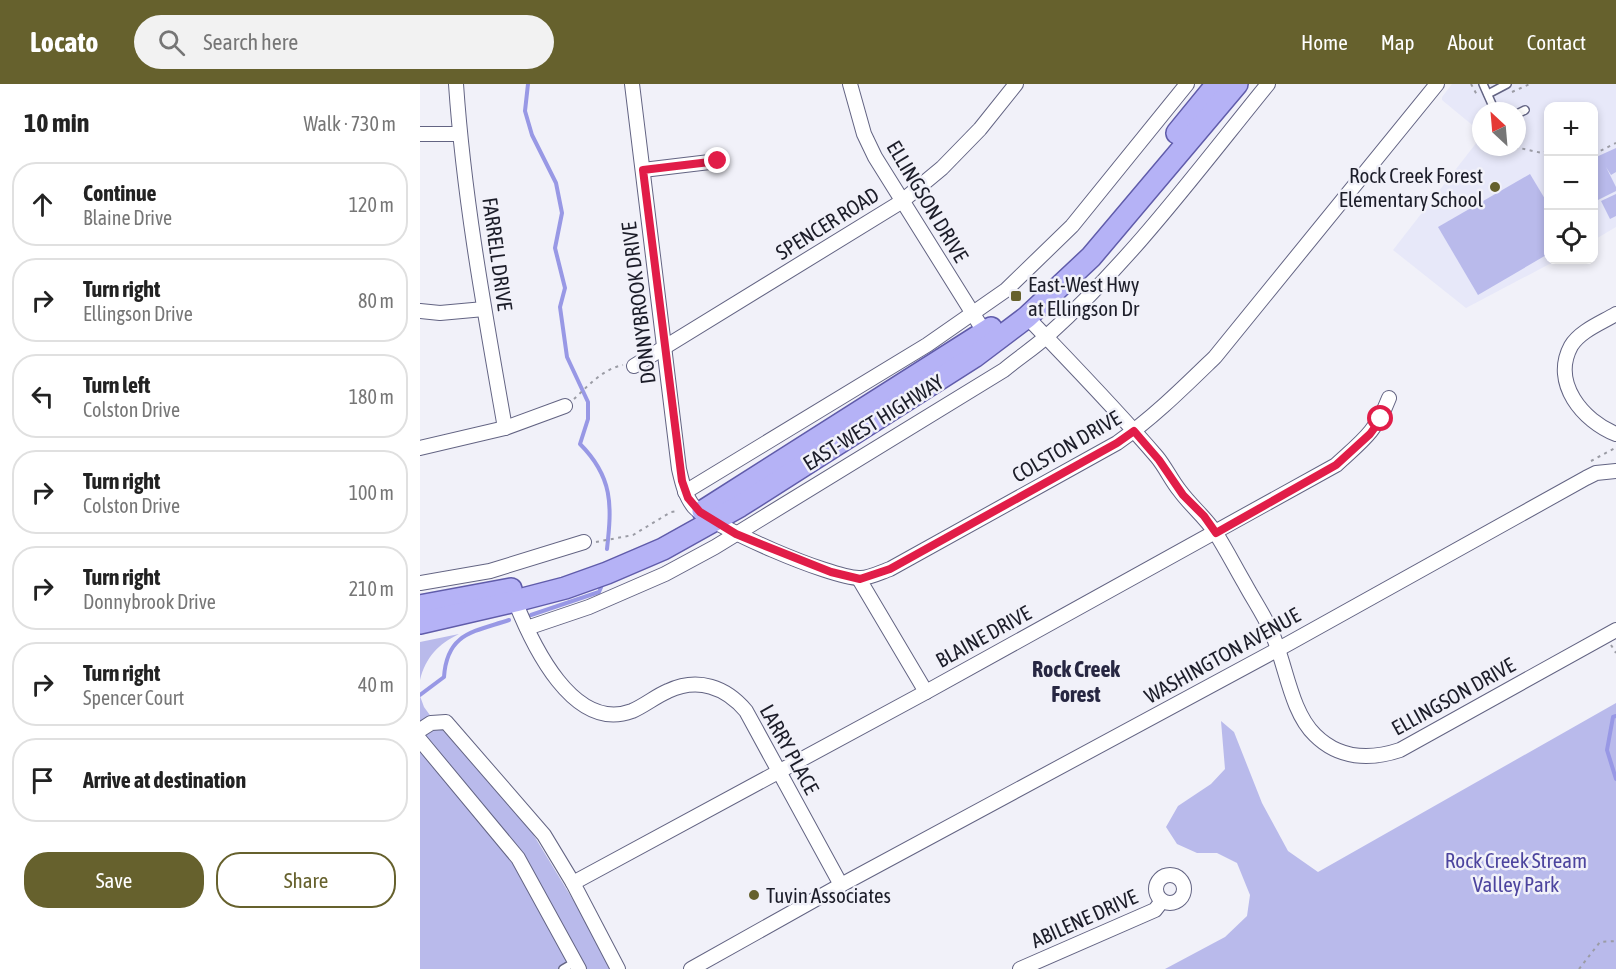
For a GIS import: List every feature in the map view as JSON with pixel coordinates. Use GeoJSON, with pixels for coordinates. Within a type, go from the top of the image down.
{"type":"FeatureCollection","features":[{"type":"Feature","properties":{"kind":"main road","name":"EAST-WEST HIGHWAY"},"geometry":{"type":"LineString","coordinates":[[420,623],[515,602],[608,573],[663,549],[707,517],[985,333],[1038,290],[1090,237],[1217,84]]}},
{"type":"Feature","properties":{"kind":"main road","name":"EAST-WEST HIGHWAY"},"geometry":{"type":"LineString","coordinates":[[420,606],[558,578],[707,517],[974,357],[1028,317],[1091,257],[1236,84]]}},
{"type":"Feature","properties":{"kind":"street","name":"FARRELL DRIVE"},"geometry":{"type":"LineString","coordinates":[[456,84],[459,134],[484,309],[505,428]]}},
{"type":"Feature","properties":{"kind":"street","name":"DONNYBROOK DRIVE"},"geometry":{"type":"LineString","coordinates":[[632,84],[679,469],[685,492],[707,517]]}},
{"type":"Feature","properties":{"kind":"street","name":"ELLINGSON DRIVE"},"geometry":{"type":"LineString","coordinates":[[850,84],[864,134],[874,157],[985,333]]}},
{"type":"Feature","properties":{"kind":"street","name":"SPENCER ROAD"},"geometry":{"type":"LineString","coordinates":[[634,366],[901,202],[942,168],[980,129],[1016,84]]}},
{"type":"Feature","properties":{"kind":"street","name":"EAST-WEST HIGHWAY"},"geometry":{"type":"LineString","coordinates":[[685,492],[927,345],[1006,290],[1072,226],[1188,84]]}},
{"type":"Feature","properties":{"kind":"street","name":"EAST-WEST HIGHWAY"},"geometry":{"type":"LineString","coordinates":[[526,628],[589,607],[665,574],[736,534],[1004,370],[1046,337],[1091,294],[1156,222],[1268,84]]}},
{"type":"Feature","properties":{"kind":"street","name":"COLSTON DRIVE"},"geometry":{"type":"LineString","coordinates":[[860,579],[890,569],[1117,443],[1180,392],[1215,357],[1437,84]]}},
{"type":"Feature","properties":{"kind":"street"},"geometry":{"type":"LineString","coordinates":[[420,134],[459,134]]}},
{"type":"Feature","properties":{"kind":"street"},"geometry":{"type":"LineString","coordinates":[[643,170],[718,161]]}},
{"type":"Feature","properties":{"kind":"street"},"geometry":{"type":"LineString","coordinates":[[420,311],[440,313],[484,309]]}},
{"type":"Feature","properties":{"kind":"street"},"geometry":{"type":"LineString","coordinates":[[1616,314],[1581,334],[1572,345],[1565,370],[1570,393],[1581,411],[1600,428],[1616,434]]}},
{"type":"Feature","properties":{"kind":"street","name":"ELLINGSON DRIVE"},"geometry":{"type":"LineString","coordinates":[[1028,317],[1134,431],[1159,460],[1183,495],[1204,516],[1216,533],[1270,630],[1279,649],[1298,709],[1316,736],[1333,748],[1369,758],[1400,750],[1616,630]]}},
{"type":"Feature","properties":{"kind":"street","name":"BLAINE DRIVE"},"geometry":{"type":"LineString","coordinates":[[573,883],[926,692],[1336,465],[1370,434],[1381,419],[1389,398]]}},
{"type":"Feature","properties":{"kind":"street"},"geometry":{"type":"LineString","coordinates":[[420,448],[505,428],[569,403]]}},
{"type":"Feature","properties":{"kind":"street","name":"WASHINGTON AVENUE"},"geometry":{"type":"LineString","coordinates":[[701,967],[841,885],[1279,649],[1586,478],[1596,473],[1616,471]]}},
{"type":"Feature","properties":{"kind":"street"},"geometry":{"type":"LineString","coordinates":[[707,517],[736,534],[831,572],[860,579],[926,692]]}},
{"type":"Feature","properties":{"kind":"street"},"geometry":{"type":"LineString","coordinates":[[420,583],[489,571],[590,542]]}},
{"type":"Feature","properties":{"kind":"street","name":"LARRY PLACE"},"geometry":{"type":"LineString","coordinates":[[515,602],[533,643],[564,688],[583,706],[609,714],[630,711],[668,690],[702,684],[720,689],[731,696],[746,711],[841,885]]}},
{"type":"Feature","properties":{"kind":"street"},"geometry":{"type":"LineString","coordinates":[[420,730],[430,723],[446,722],[544,835],[573,883],[618,969]]}},
{"type":"Feature","properties":{"kind":"street"},"geometry":{"type":"LineString","coordinates":[[420,740],[518,858],[573,967]]}},
{"type":"Feature","properties":{"kind":"street","name":"ABILENE DRIVE"},"geometry":{"type":"LineString","coordinates":[[1020,969],[1155,910],[1162,901]]}},
{"type":"Feature","properties":{"kind":"lane"},"geometry":{"type":"LineString","coordinates":[[1483,84],[1491,102]]}},
{"type":"Feature","properties":{"kind":"lane"},"geometry":{"type":"LineString","coordinates":[[1488,94],[1507,84]]}},
{"type":"Feature","properties":{"kind":"path"},"geometry":{"type":"LineString","coordinates":[[1598,152],[1616,143]]}},
{"type":"Feature","properties":{"kind":"path"},"geometry":{"type":"LineString","coordinates":[[1526,149],[1544,152]]}},
{"type":"Feature","properties":{"kind":"path"},"geometry":{"type":"LineString","coordinates":[[569,403],[599,376],[615,366],[625,364],[634,366]]}},
{"type":"Feature","properties":{"kind":"path"},"geometry":{"type":"LineString","coordinates":[[590,542],[624,538],[648,527],[671,512],[678,511]]}},
{"type":"Feature","properties":{"kind":"path"},"geometry":{"type":"LineString","coordinates":[[1611,645],[1616,653]]}},
{"type":"Feature","properties":{"kind":"path"},"geometry":{"type":"LineString","coordinates":[[1579,969],[1600,942],[1616,941]]}},
{"type":"Feature","properties":{"kind":"shaded area","name":"Rock Creek Forest Elementary School"},"geometry":{"type":"Polygon","coordinates":[[[1452,84],[1616,84],[1616,227],[1598,238],[1598,102],[1544,102],[1544,264],[1549,264],[1466,308],[1393,250],[1472,148],[1472,156],[1526,156],[1526,102],[1472,102],[1472,126],[1442,100],[1452,84]]]}},
{"type":"Feature","properties":{"kind":"green space"},"geometry":{"type":"Polygon","coordinates":[[[1616,148],[1616,172],[1611,175],[1606,167],[1616,191],[1598,200],[1598,156],[1616,148]]]}},
{"type":"Feature","properties":{"kind":"green space"},"geometry":{"type":"Polygon","coordinates":[[[1530,174],[1544,197],[1544,256],[1478,295],[1438,227],[1530,174]]]}},
{"type":"Feature","properties":{"kind":"green space"},"geometry":{"type":"Polygon","coordinates":[[[1616,194],[1616,216],[1610,219],[1601,201],[1616,194]]]}},
{"type":"Feature","properties":{"kind":"green space"},"geometry":{"type":"Polygon","coordinates":[[[459,634],[434,652],[420,680],[420,642],[459,634]]]}},
{"type":"Feature","properties":{"kind":"green space"},"geometry":{"type":"Polygon","coordinates":[[[420,696],[432,718],[530,829],[615,969],[420,969],[420,696]]]}},
{"type":"Feature","properties":{"kind":"green space","name":"Rock Creek Stream Valley Park"},"geometry":{"type":"Polygon","coordinates":[[[1616,703],[1616,969],[1165,969],[1225,937],[1247,916],[1250,895],[1237,863],[1217,853],[1197,853],[1177,844],[1166,827],[1178,806],[1211,784],[1225,769],[1221,721],[1234,732],[1262,803],[1288,851],[1318,872],[1616,703]]]}},
{"type":"Feature","properties":{"kind":"waterway"},"geometry":{"type":"LineString","coordinates":[[528,84],[525,111],[532,135],[556,183],[562,213],[555,248],[565,288],[560,307],[567,357],[588,402],[588,419],[580,444],[599,468],[608,492],[610,519],[607,549]]}},
{"type":"Feature","properties":{"kind":"waterway"},"geometry":{"type":"LineString","coordinates":[[531,615],[599,592],[602,585]]}},
{"type":"Feature","properties":{"kind":"waterway"},"geometry":{"type":"LineString","coordinates":[[420,695],[444,677],[450,651],[464,636],[509,620]]}},
{"type":"Feature","properties":{"kind":"waterway"},"geometry":{"type":"LineString","coordinates":[[1616,716],[1613,717],[1607,750],[1616,779]]}},
{"type":"Feature","properties":{"kind":"place","name":"Rock Creek Forest Elementary School"},"geometry":{"type":"Point","coordinates":[1495,187]}},
{"type":"Feature","properties":{"kind":"place","name":"East-West Hwy at Ellingson Dr"},"geometry":{"type":"Point","coordinates":[1016,296]}},
{"type":"Feature","properties":{"kind":"place","name":"Tuvin Associates"},"geometry":{"type":"Point","coordinates":[754,895]}},
{"type":"Feature","properties":{"kind":"district","name":"Rock Creek Forest"},"geometry":{"type":"Point","coordinates":[1076,682]}},
{"type":"Feature","properties":{"kind":"route"},"geometry":{"type":"LineString","coordinates":[[718,161],[643,170],[679,469],[685,492],[700,512],[736,534],[831,572],[860,579],[890,569],[1117,443],[1134,431],[1159,460],[1183,495],[1204,516],[1216,533],[1336,465],[1370,434],[1381,419]]}}]}
